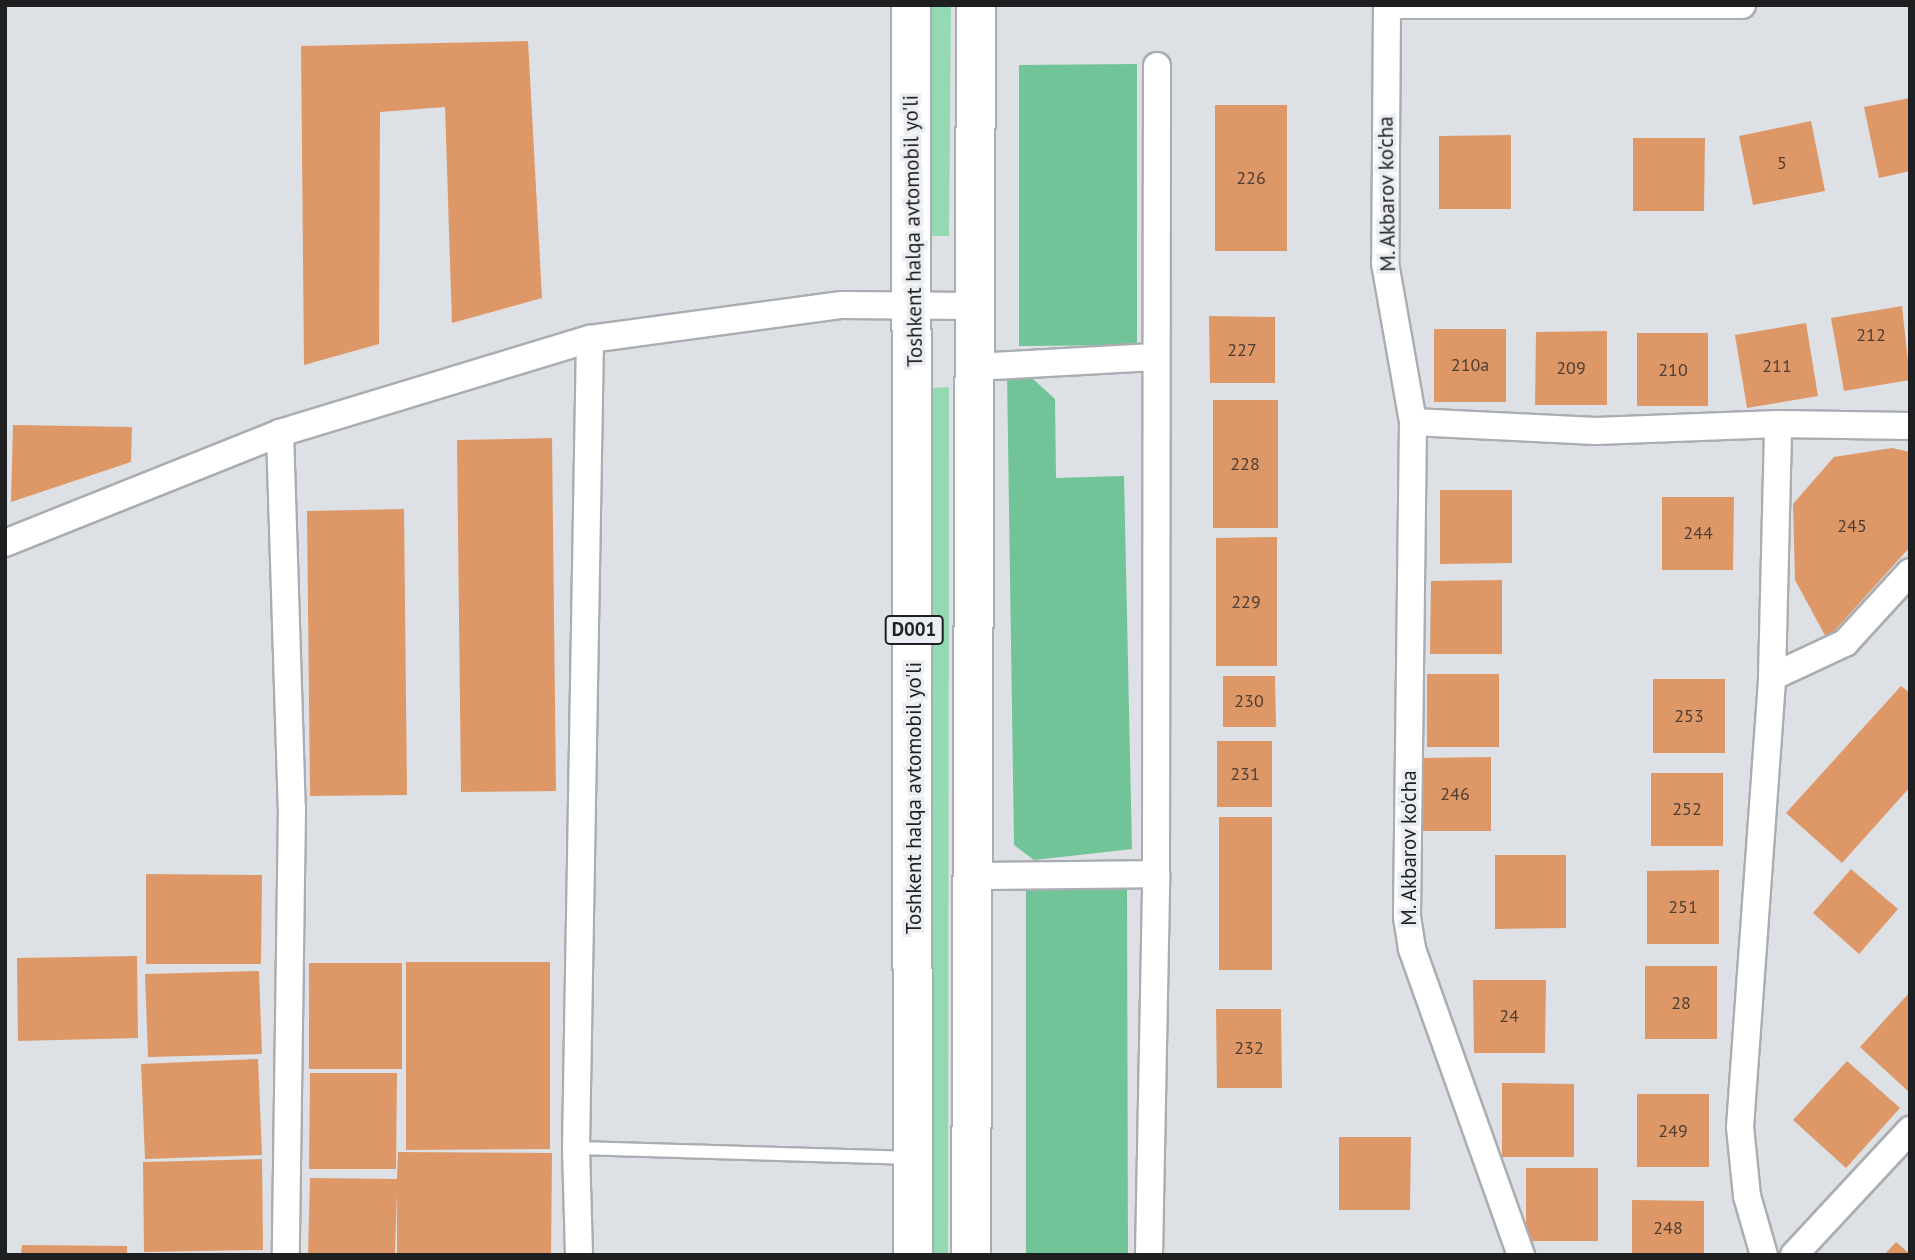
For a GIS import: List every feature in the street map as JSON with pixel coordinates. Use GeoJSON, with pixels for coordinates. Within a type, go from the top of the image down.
{"type":"FeatureCollection","features":[{"type":"Feature","properties":{"kind":"highway","name":"Toshkent halqa avtomobil yo'li"},"geometry":{"type":"LineString","coordinates":[[911,5],[915,303],[913,1255]]}},
{"type":"Feature","properties":{"kind":"highway","name":"D001"},"geometry":{"type":"LineString","coordinates":[[971,1255],[976,5]]}},
{"type":"Feature","properties":{"kind":"street"},"geometry":{"type":"LineString","coordinates":[[1387,6],[1742,5]]}},
{"type":"Feature","properties":{"kind":"street","name":"M. Akbarov ko'cha"},"geometry":{"type":"LineString","coordinates":[[1387,6],[1385,263],[1413,422],[1407,917],[1412,948],[1521,1255]]}},
{"type":"Feature","properties":{"kind":"street"},"geometry":{"type":"LineString","coordinates":[[1149,1255],[1156,874],[1157,66]]}},
{"type":"Feature","properties":{"kind":"street"},"geometry":{"type":"LineString","coordinates":[[5,543],[280,433],[590,339],[842,305],[915,303],[975,306]]}},
{"type":"Feature","properties":{"kind":"street"},"geometry":{"type":"LineString","coordinates":[[579,1255],[576,1148],[590,339]]}},
{"type":"Feature","properties":{"kind":"street"},"geometry":{"type":"LineString","coordinates":[[975,367],[1155,358]]}},
{"type":"Feature","properties":{"kind":"street"},"geometry":{"type":"LineString","coordinates":[[1413,422],[1596,431],[1778,424],[1910,426]]}},
{"type":"Feature","properties":{"kind":"street"},"geometry":{"type":"LineString","coordinates":[[1764,1255],[1747,1196],[1740,1127],[1772,677],[1778,424]]}},
{"type":"Feature","properties":{"kind":"street"},"geometry":{"type":"LineString","coordinates":[[280,433],[292,808],[286,1255]]}},
{"type":"Feature","properties":{"kind":"street"},"geometry":{"type":"LineString","coordinates":[[1772,677],[1845,643],[1910,572]]}},
{"type":"Feature","properties":{"kind":"street"},"geometry":{"type":"LineString","coordinates":[[972,876],[1156,874]]}},
{"type":"Feature","properties":{"kind":"street"},"geometry":{"type":"LineString","coordinates":[[1794,1255],[1910,1130]]}},
{"type":"Feature","properties":{"kind":"lane"},"geometry":{"type":"LineString","coordinates":[[576,1148],[913,1158]]}},
{"type":"Feature","properties":{"kind":"green space"},"geometry":{"type":"Polygon","coordinates":[[[932,5],[951,5],[949,236],[930,236],[932,5]]]}},
{"type":"Feature","properties":{"kind":"green space"},"geometry":{"type":"Polygon","coordinates":[[[1137,64],[1137,345],[1019,346],[1019,65],[1137,64]]]}},
{"type":"Feature","properties":{"kind":"green space"},"geometry":{"type":"Polygon","coordinates":[[[1007,373],[1033,379],[1055,399],[1056,478],[1124,476],[1132,849],[1034,860],[1014,845],[1007,373]]]}},
{"type":"Feature","properties":{"kind":"green space"},"geometry":{"type":"Polygon","coordinates":[[[949,387],[948,1255],[930,1255],[930,388],[949,387]]]}},
{"type":"Feature","properties":{"kind":"green space"},"geometry":{"type":"Polygon","coordinates":[[[1127,888],[1128,1255],[1026,1255],[1026,889],[1127,888]]]}},
{"type":"Feature","properties":{"kind":"building"},"geometry":{"type":"Polygon","coordinates":[[[528,41],[542,298],[452,323],[445,107],[380,112],[379,344],[304,365],[301,46],[528,41]]]}},
{"type":"Feature","properties":{"kind":"building"},"geometry":{"type":"Polygon","coordinates":[[[1910,98],[1910,171],[1879,178],[1864,107],[1910,98]]]}},
{"type":"Feature","properties":{"kind":"building"},"geometry":{"type":"Polygon","coordinates":[[[1215,105],[1287,105],[1287,251],[1215,251],[1215,105]]]}},
{"type":"Feature","properties":{"kind":"building"},"geometry":{"type":"Polygon","coordinates":[[[1811,121],[1825,191],[1753,205],[1739,136],[1811,121]]]}},
{"type":"Feature","properties":{"kind":"building"},"geometry":{"type":"Polygon","coordinates":[[[1511,135],[1511,209],[1439,209],[1439,136],[1511,135]]]}},
{"type":"Feature","properties":{"kind":"building"},"geometry":{"type":"Polygon","coordinates":[[[1633,138],[1705,138],[1704,211],[1633,211],[1633,138]]]}},
{"type":"Feature","properties":{"kind":"building"},"geometry":{"type":"Polygon","coordinates":[[[1902,306],[1910,380],[1844,391],[1831,318],[1902,306]]]}},
{"type":"Feature","properties":{"kind":"building"},"geometry":{"type":"Polygon","coordinates":[[[1209,316],[1275,317],[1275,383],[1210,383],[1209,316]]]}},
{"type":"Feature","properties":{"kind":"building"},"geometry":{"type":"Polygon","coordinates":[[[1806,323],[1818,396],[1747,408],[1735,335],[1806,323]]]}},
{"type":"Feature","properties":{"kind":"building"},"geometry":{"type":"Polygon","coordinates":[[[1434,329],[1506,329],[1506,402],[1434,402],[1434,329]]]}},
{"type":"Feature","properties":{"kind":"building"},"geometry":{"type":"Polygon","coordinates":[[[1607,331],[1607,405],[1535,405],[1536,332],[1607,331]]]}},
{"type":"Feature","properties":{"kind":"building"},"geometry":{"type":"Polygon","coordinates":[[[1637,333],[1708,333],[1708,406],[1637,406],[1637,333]]]}},
{"type":"Feature","properties":{"kind":"building"},"geometry":{"type":"Polygon","coordinates":[[[1213,400],[1278,400],[1278,528],[1213,528],[1213,400]]]}},
{"type":"Feature","properties":{"kind":"building"},"geometry":{"type":"Polygon","coordinates":[[[13,425],[132,427],[131,462],[11,502],[13,425]]]}},
{"type":"Feature","properties":{"kind":"building"},"geometry":{"type":"Polygon","coordinates":[[[552,438],[556,791],[461,792],[457,440],[552,438]]]}},
{"type":"Feature","properties":{"kind":"building"},"geometry":{"type":"Polygon","coordinates":[[[1892,448],[1910,452],[1910,547],[1827,639],[1795,580],[1793,504],[1834,457],[1892,448]]]}},
{"type":"Feature","properties":{"kind":"building"},"geometry":{"type":"Polygon","coordinates":[[[1440,490],[1512,490],[1512,563],[1440,564],[1440,490]]]}},
{"type":"Feature","properties":{"kind":"building"},"geometry":{"type":"Polygon","coordinates":[[[1662,497],[1734,497],[1733,570],[1662,570],[1662,497]]]}},
{"type":"Feature","properties":{"kind":"building"},"geometry":{"type":"Polygon","coordinates":[[[404,509],[407,795],[310,796],[307,511],[404,509]]]}},
{"type":"Feature","properties":{"kind":"building"},"geometry":{"type":"Polygon","coordinates":[[[1277,537],[1277,666],[1216,666],[1216,538],[1277,537]]]}},
{"type":"Feature","properties":{"kind":"building"},"geometry":{"type":"Polygon","coordinates":[[[1502,580],[1502,654],[1430,654],[1431,581],[1502,580]]]}},
{"type":"Feature","properties":{"kind":"building"},"geometry":{"type":"Polygon","coordinates":[[[1427,674],[1499,674],[1499,747],[1427,747],[1427,674]]]}},
{"type":"Feature","properties":{"kind":"building"},"geometry":{"type":"Polygon","coordinates":[[[1223,676],[1275,676],[1276,727],[1223,727],[1223,676]]]}},
{"type":"Feature","properties":{"kind":"building"},"geometry":{"type":"Polygon","coordinates":[[[1653,679],[1725,679],[1725,753],[1653,753],[1653,679]]]}},
{"type":"Feature","properties":{"kind":"building"},"geometry":{"type":"Polygon","coordinates":[[[1901,686],[1910,693],[1910,787],[1842,863],[1786,813],[1901,686]]]}},
{"type":"Feature","properties":{"kind":"building"},"geometry":{"type":"Polygon","coordinates":[[[1217,741],[1272,741],[1272,807],[1217,807],[1217,741]]]}},
{"type":"Feature","properties":{"kind":"building"},"geometry":{"type":"Polygon","coordinates":[[[1491,757],[1491,831],[1420,831],[1420,758],[1491,757]]]}},
{"type":"Feature","properties":{"kind":"building"},"geometry":{"type":"Polygon","coordinates":[[[1651,773],[1723,773],[1723,846],[1651,846],[1651,773]]]}},
{"type":"Feature","properties":{"kind":"building"},"geometry":{"type":"Polygon","coordinates":[[[1219,817],[1272,817],[1272,970],[1219,970],[1219,817]]]}},
{"type":"Feature","properties":{"kind":"building"},"geometry":{"type":"Polygon","coordinates":[[[1495,855],[1566,855],[1566,928],[1495,929],[1495,855]]]}},
{"type":"Feature","properties":{"kind":"building"},"geometry":{"type":"Polygon","coordinates":[[[1851,869],[1898,909],[1859,954],[1813,913],[1851,869]]]}},
{"type":"Feature","properties":{"kind":"building"},"geometry":{"type":"Polygon","coordinates":[[[1719,870],[1719,944],[1647,944],[1647,871],[1719,870]]]}},
{"type":"Feature","properties":{"kind":"building"},"geometry":{"type":"Polygon","coordinates":[[[146,874],[262,875],[261,964],[146,964],[146,874]]]}},
{"type":"Feature","properties":{"kind":"building"},"geometry":{"type":"Polygon","coordinates":[[[137,956],[138,1038],[18,1041],[17,958],[137,956]]]}},
{"type":"Feature","properties":{"kind":"building"},"geometry":{"type":"Polygon","coordinates":[[[406,962],[550,962],[550,1149],[406,1150],[406,962]]]}},
{"type":"Feature","properties":{"kind":"building"},"geometry":{"type":"Polygon","coordinates":[[[309,963],[402,963],[402,1069],[309,1069],[309,963]]]}},
{"type":"Feature","properties":{"kind":"building"},"geometry":{"type":"Polygon","coordinates":[[[1645,966],[1717,966],[1717,1039],[1645,1039],[1645,966]]]}},
{"type":"Feature","properties":{"kind":"building"},"geometry":{"type":"Polygon","coordinates":[[[259,971],[262,1054],[148,1057],[145,974],[259,971]]]}},
{"type":"Feature","properties":{"kind":"building"},"geometry":{"type":"Polygon","coordinates":[[[1473,980],[1546,980],[1545,1053],[1474,1053],[1473,980]]]}},
{"type":"Feature","properties":{"kind":"building"},"geometry":{"type":"Polygon","coordinates":[[[1910,992],[1910,1093],[1860,1047],[1910,992]]]}},
{"type":"Feature","properties":{"kind":"building"},"geometry":{"type":"Polygon","coordinates":[[[1216,1009],[1281,1009],[1282,1088],[1217,1088],[1216,1009]]]}},
{"type":"Feature","properties":{"kind":"building"},"geometry":{"type":"Polygon","coordinates":[[[258,1059],[262,1155],[145,1159],[141,1064],[258,1059]]]}},
{"type":"Feature","properties":{"kind":"building"},"geometry":{"type":"Polygon","coordinates":[[[1847,1061],[1900,1108],[1846,1168],[1793,1120],[1847,1061]]]}},
{"type":"Feature","properties":{"kind":"building"},"geometry":{"type":"Polygon","coordinates":[[[310,1073],[397,1073],[396,1169],[309,1169],[310,1073]]]}},
{"type":"Feature","properties":{"kind":"building"},"geometry":{"type":"Polygon","coordinates":[[[1502,1083],[1574,1084],[1574,1157],[1502,1157],[1502,1083]]]}},
{"type":"Feature","properties":{"kind":"building"},"geometry":{"type":"Polygon","coordinates":[[[1637,1094],[1709,1094],[1709,1167],[1637,1167],[1637,1094]]]}},
{"type":"Feature","properties":{"kind":"building"},"geometry":{"type":"Polygon","coordinates":[[[1339,1137],[1411,1137],[1410,1210],[1339,1210],[1339,1137]]]}},
{"type":"Feature","properties":{"kind":"building"},"geometry":{"type":"Polygon","coordinates":[[[398,1152],[552,1153],[551,1255],[397,1255],[397,1190],[395,1255],[308,1255],[310,1178],[397,1179],[398,1152]]]}},
{"type":"Feature","properties":{"kind":"building"},"geometry":{"type":"Polygon","coordinates":[[[262,1159],[263,1250],[144,1252],[143,1162],[262,1159]]]}},
{"type":"Feature","properties":{"kind":"building"},"geometry":{"type":"Polygon","coordinates":[[[1526,1168],[1598,1168],[1598,1241],[1526,1241],[1526,1168]]]}},
{"type":"Feature","properties":{"kind":"building"},"geometry":{"type":"Polygon","coordinates":[[[1632,1200],[1704,1201],[1704,1255],[1632,1255],[1632,1200]]]}},
{"type":"Feature","properties":{"kind":"building"},"geometry":{"type":"Polygon","coordinates":[[[1896,1242],[1910,1254],[1910,1255],[1884,1255],[1896,1242]]]}},
{"type":"Feature","properties":{"kind":"building"},"geometry":{"type":"Polygon","coordinates":[[[22,1245],[127,1246],[127,1255],[21,1255],[22,1245]]]}}]}
